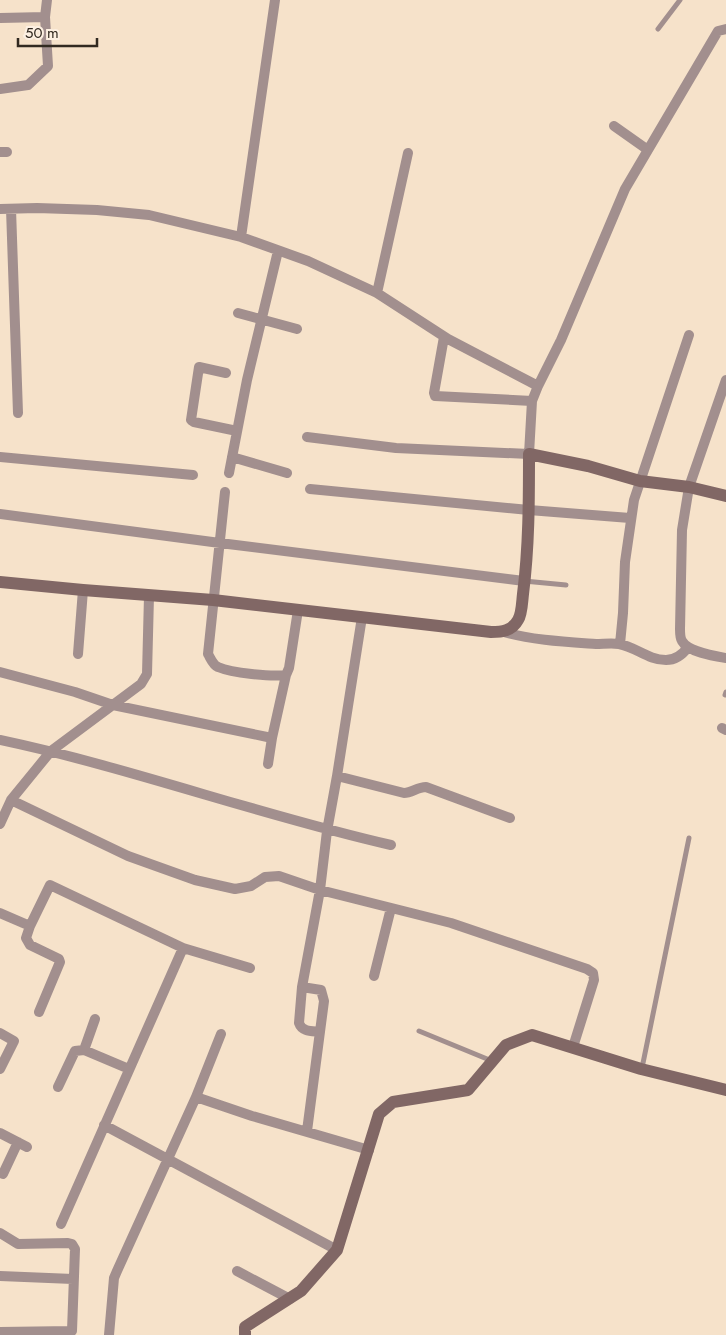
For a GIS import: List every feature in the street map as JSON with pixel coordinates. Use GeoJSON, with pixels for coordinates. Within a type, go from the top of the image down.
{"type":"FeatureCollection","features":[{"type":"Feature","properties":{"kind":"street"},"geometry":{"type":"LineString","coordinates":[[0,89],[28,85],[48,66],[44,17],[46,0]]}},
{"type":"Feature","properties":{"kind":"street"},"geometry":{"type":"LineString","coordinates":[[241,237],[275,0]]}},
{"type":"Feature","properties":{"kind":"street"},"geometry":{"type":"LineString","coordinates":[[0,18],[44,17]]}},
{"type":"Feature","properties":{"kind":"street"},"geometry":{"type":"LineString","coordinates":[[504,632],[515,625],[520,619],[529,510],[529,454],[532,401],[561,340],[625,189],[718,30],[726,29]]}},
{"type":"Feature","properties":{"kind":"street"},"geometry":{"type":"LineString","coordinates":[[614,126],[648,150]]}},
{"type":"Feature","properties":{"kind":"street"},"geometry":{"type":"LineString","coordinates":[[377,293],[408,154]]}},
{"type":"Feature","properties":{"kind":"street"},"geometry":{"type":"LineString","coordinates":[[0,209],[36,208],[148,215],[241,237],[308,260],[377,293],[444,337],[538,386]]}},
{"type":"Feature","properties":{"kind":"street"},"geometry":{"type":"LineString","coordinates":[[11,209],[18,413]]}},
{"type":"Feature","properties":{"kind":"street"},"geometry":{"type":"LineString","coordinates":[[229,474],[261,320],[278,251]]}},
{"type":"Feature","properties":{"kind":"street"},"geometry":{"type":"LineString","coordinates":[[238,313],[297,329]]}},
{"type":"Feature","properties":{"kind":"street"},"geometry":{"type":"LineString","coordinates":[[620,644],[625,562],[630,518],[640,481],[689,335]]}},
{"type":"Feature","properties":{"kind":"street"},"geometry":{"type":"LineString","coordinates":[[444,337],[435,396],[532,401]]}},
{"type":"Feature","properties":{"kind":"street"},"geometry":{"type":"LineString","coordinates":[[226,373],[199,367],[191,420],[237,431]]}},
{"type":"Feature","properties":{"kind":"street"},"geometry":{"type":"LineString","coordinates":[[726,380],[689,487],[682,530],[680,629],[681,640],[688,647],[726,658]]}},
{"type":"Feature","properties":{"kind":"street"},"geometry":{"type":"LineString","coordinates":[[306,437],[396,448],[529,454],[588,466],[640,481],[689,487],[726,496]]}},
{"type":"Feature","properties":{"kind":"street"},"geometry":{"type":"LineString","coordinates":[[0,457],[193,475]]}},
{"type":"Feature","properties":{"kind":"street"},"geometry":{"type":"LineString","coordinates":[[232,457],[287,473]]}},
{"type":"Feature","properties":{"kind":"street"},"geometry":{"type":"LineString","coordinates":[[310,489],[630,518]]}},
{"type":"Feature","properties":{"kind":"street"},"geometry":{"type":"LineString","coordinates":[[225,492],[208,654],[216,666],[248,673],[286,675]]}},
{"type":"Feature","properties":{"kind":"street"},"geometry":{"type":"LineString","coordinates":[[0,514],[220,544],[524,581]]}},
{"type":"Feature","properties":{"kind":"street"},"geometry":{"type":"LineString","coordinates":[[0,582],[213,600],[504,632],[516,636],[597,644],[620,644],[655,660],[669,660],[682,654],[688,647]]}},
{"type":"Feature","properties":{"kind":"street"},"geometry":{"type":"LineString","coordinates":[[78,654],[84,590]]}},
{"type":"Feature","properties":{"kind":"street"},"geometry":{"type":"LineString","coordinates":[[0,824],[12,800],[51,751],[141,684],[147,674],[149,596]]}},
{"type":"Feature","properties":{"kind":"street"},"geometry":{"type":"LineString","coordinates":[[268,764],[272,738],[289,668],[298,610]]}},
{"type":"Feature","properties":{"kind":"street"},"geometry":{"type":"LineString","coordinates":[[320,1032],[303,1030],[300,1027],[302,987],[320,890],[327,831],[362,617]]}},
{"type":"Feature","properties":{"kind":"street"},"geometry":{"type":"LineString","coordinates":[[0,672],[75,692],[113,705],[272,738]]}},
{"type":"Feature","properties":{"kind":"street"},"geometry":{"type":"LineString","coordinates":[[0,740],[51,751],[327,831],[391,845]]}},
{"type":"Feature","properties":{"kind":"street"},"geometry":{"type":"LineString","coordinates":[[337,776],[404,793],[409,793],[419,787],[426,787],[510,818]]}},
{"type":"Feature","properties":{"kind":"street"},"geometry":{"type":"LineString","coordinates":[[12,800],[128,856],[195,880],[235,889],[251,886],[265,877],[279,876],[320,890],[451,923],[587,969],[593,973],[594,980],[573,1047]]}},
{"type":"Feature","properties":{"kind":"street"},"geometry":{"type":"LineString","coordinates":[[40,1012],[60,962],[58,957],[30,945],[27,941],[30,926],[48,887],[52,885],[183,948],[250,968]]}},
{"type":"Feature","properties":{"kind":"street"},"geometry":{"type":"LineString","coordinates":[[374,976],[391,908]]}},
{"type":"Feature","properties":{"kind":"street"},"geometry":{"type":"LineString","coordinates":[[0,912],[30,926]]}},
{"type":"Feature","properties":{"kind":"street"},"geometry":{"type":"LineString","coordinates":[[60,1224],[183,948]]}},
{"type":"Feature","properties":{"kind":"street"},"geometry":{"type":"LineString","coordinates":[[302,987],[321,990],[324,1008],[307,1131]]}},
{"type":"Feature","properties":{"kind":"street"},"geometry":{"type":"LineString","coordinates":[[84,1050],[95,1019]]}},
{"type":"Feature","properties":{"kind":"street"},"geometry":{"type":"LineString","coordinates":[[0,1033],[14,1041],[0,1069]]}},
{"type":"Feature","properties":{"kind":"street"},"geometry":{"type":"LineString","coordinates":[[109,1335],[114,1278],[196,1097],[221,1034]]}},
{"type":"Feature","properties":{"kind":"street"},"geometry":{"type":"LineString","coordinates":[[245,1335],[245,1328],[302,1291],[337,1250],[379,1114],[393,1102],[468,1090],[506,1045],[532,1035],[641,1069],[726,1090]]}},
{"type":"Feature","properties":{"kind":"street"},"geometry":{"type":"LineString","coordinates":[[58,1087],[75,1051],[84,1050],[129,1069]]}},
{"type":"Feature","properties":{"kind":"street"},"geometry":{"type":"LineString","coordinates":[[196,1097],[252,1116],[368,1150]]}},
{"type":"Feature","properties":{"kind":"street"},"geometry":{"type":"LineString","coordinates":[[104,1125],[337,1250]]}},
{"type":"Feature","properties":{"kind":"street"},"geometry":{"type":"LineString","coordinates":[[0,1133],[23,1145],[3,1174]]}},
{"type":"Feature","properties":{"kind":"street"},"geometry":{"type":"LineString","coordinates":[[0,1233],[20,1244],[72,1244],[75,1248],[72,1331],[0,1332]]}},
{"type":"Feature","properties":{"kind":"street"},"geometry":{"type":"LineString","coordinates":[[0,1242],[14,1242]]}},
{"type":"Feature","properties":{"kind":"street"},"geometry":{"type":"LineString","coordinates":[[237,1271],[290,1299]]}},
{"type":"Feature","properties":{"kind":"street"},"geometry":{"type":"LineString","coordinates":[[0,1276],[73,1279]]}},
{"type":"Feature","properties":{"kind":"lane"},"geometry":{"type":"LineString","coordinates":[[658,29],[680,0]]}},
{"type":"Feature","properties":{"kind":"lane"},"geometry":{"type":"LineString","coordinates":[[524,581],[566,585]]}},
{"type":"Feature","properties":{"kind":"lane"},"geometry":{"type":"LineString","coordinates":[[641,1069],[689,838]]}},
{"type":"Feature","properties":{"kind":"lane"},"geometry":{"type":"LineString","coordinates":[[419,1031],[492,1061]]}}]}
